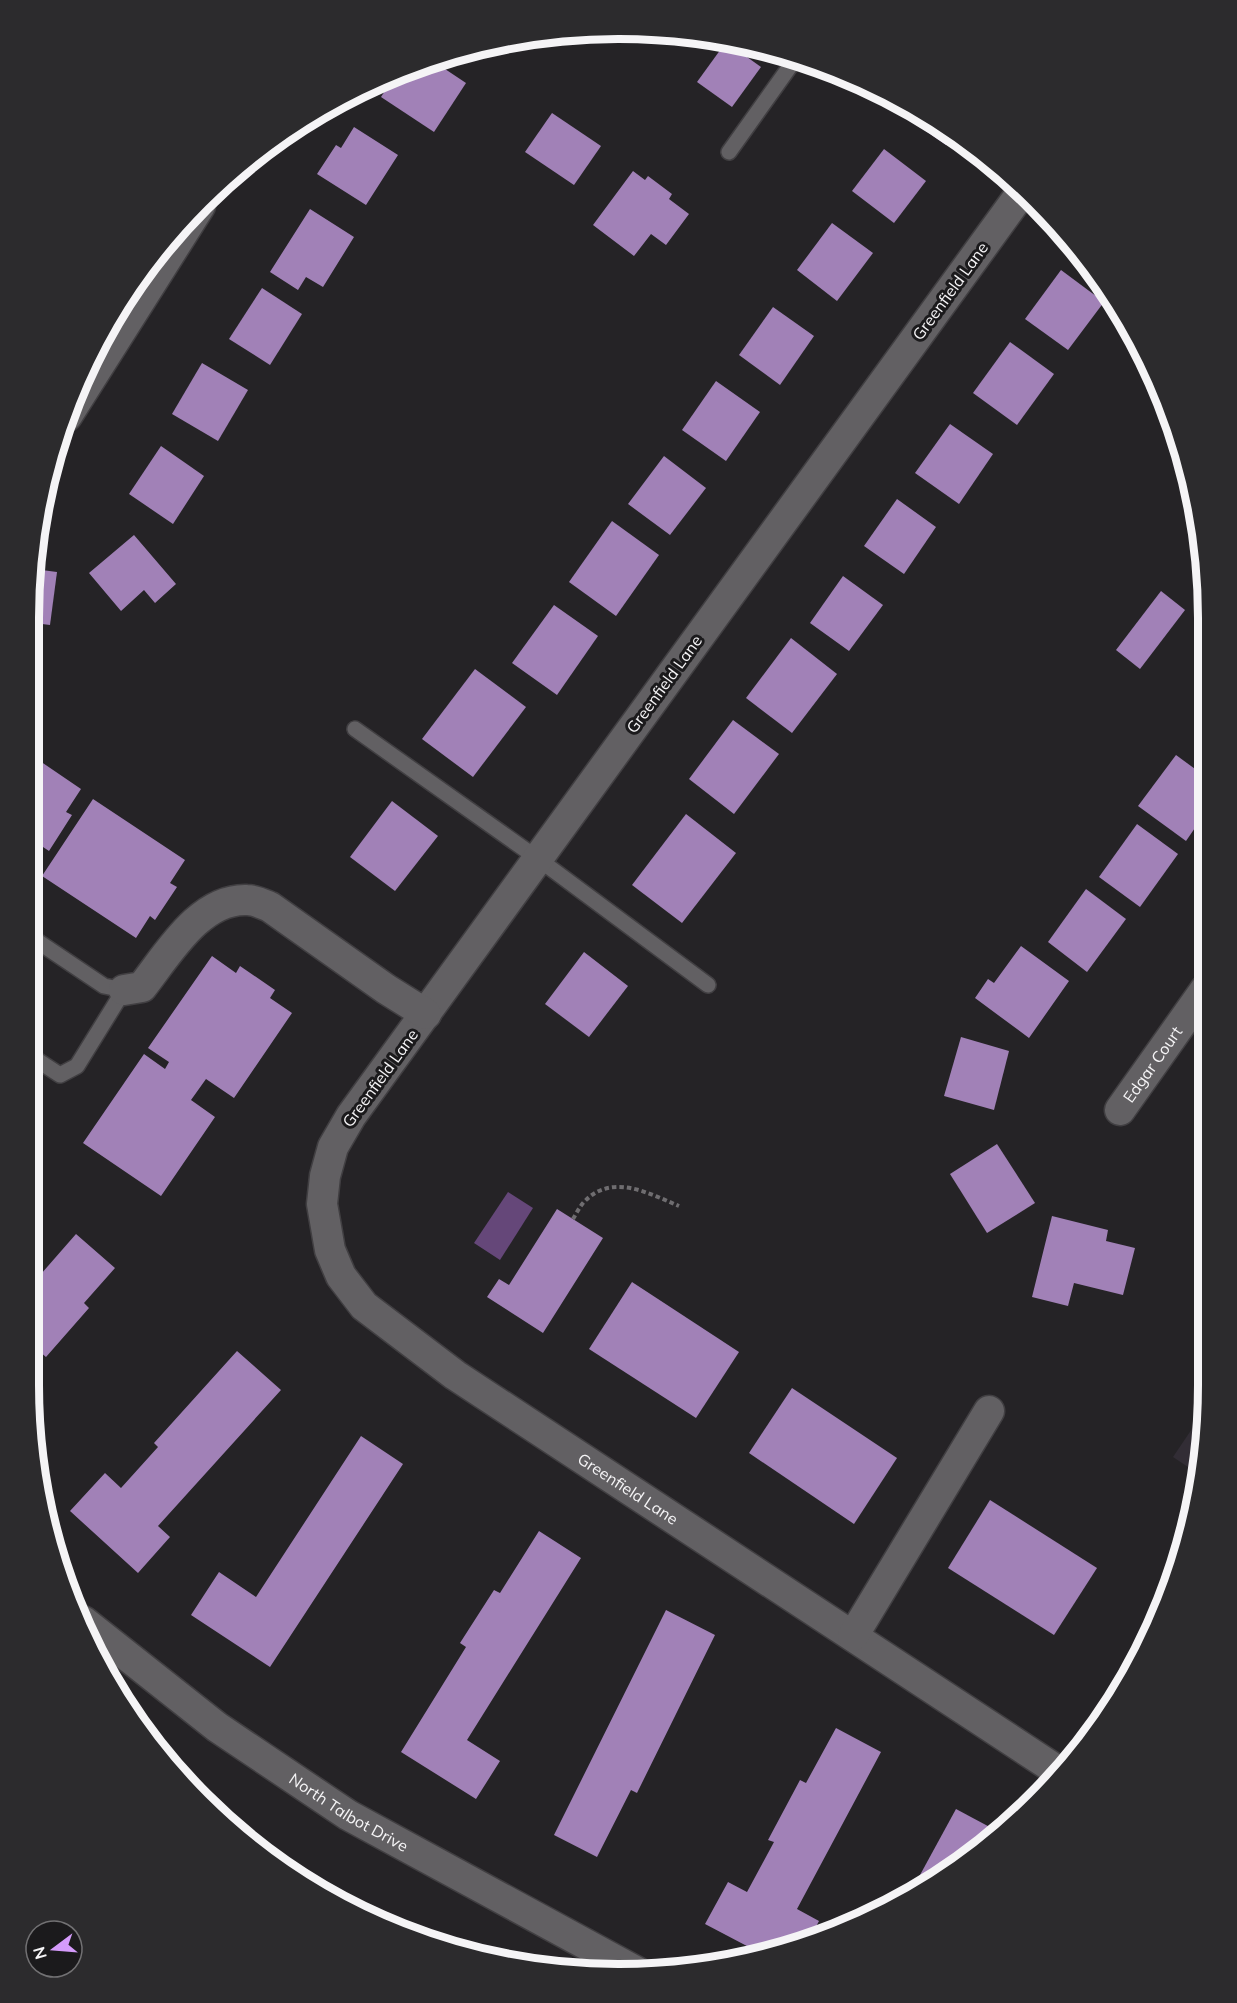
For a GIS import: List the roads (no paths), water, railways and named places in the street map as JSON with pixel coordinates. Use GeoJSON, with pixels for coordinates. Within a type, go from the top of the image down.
{"type":"FeatureCollection","features":[{"type":"Feature","properties":{"kind":"street","name":"Greenfield Lane"},"geometry":{"type":"LineString","coordinates":[[1017,199],[351,1116],[333,1147],[325,1176],[322,1204],[330,1250],[341,1276],[364,1306],[455,1375],[1053,1768]]}},
{"type":"Feature","properties":{"kind":"street"},"geometry":{"type":"LineString","coordinates":[[93,374],[173,248]]}},
{"type":"Feature","properties":{"kind":"street"},"geometry":{"type":"LineString","coordinates":[[123,990],[142,987],[191,926],[209,910],[226,902],[249,900],[270,907],[386,989],[426,1014]]}},
{"type":"Feature","properties":{"kind":"street","name":"Edgar Court"},"geometry":{"type":"LineString","coordinates":[[1120,1110],[1198,1001]]}},
{"type":"Feature","properties":{"kind":"street"},"geometry":{"type":"LineString","coordinates":[[853,1636],[989,1411]]}},
{"type":"Feature","properties":{"kind":"street","name":"North Talbot Drive"},"geometry":{"type":"LineString","coordinates":[[94,1629],[217,1726],[348,1815],[622,1964]]}},
{"type":"Feature","properties":{"kind":"lane"},"geometry":{"type":"LineString","coordinates":[[729,153],[791,66]]}},
{"type":"Feature","properties":{"kind":"lane"},"geometry":{"type":"LineString","coordinates":[[355,729],[537,858],[708,985]]}},
{"type":"Feature","properties":{"kind":"lane"},"geometry":{"type":"LineString","coordinates":[[39,942],[104,986],[123,990],[77,1066],[60,1076],[39,1061]]}}]}
